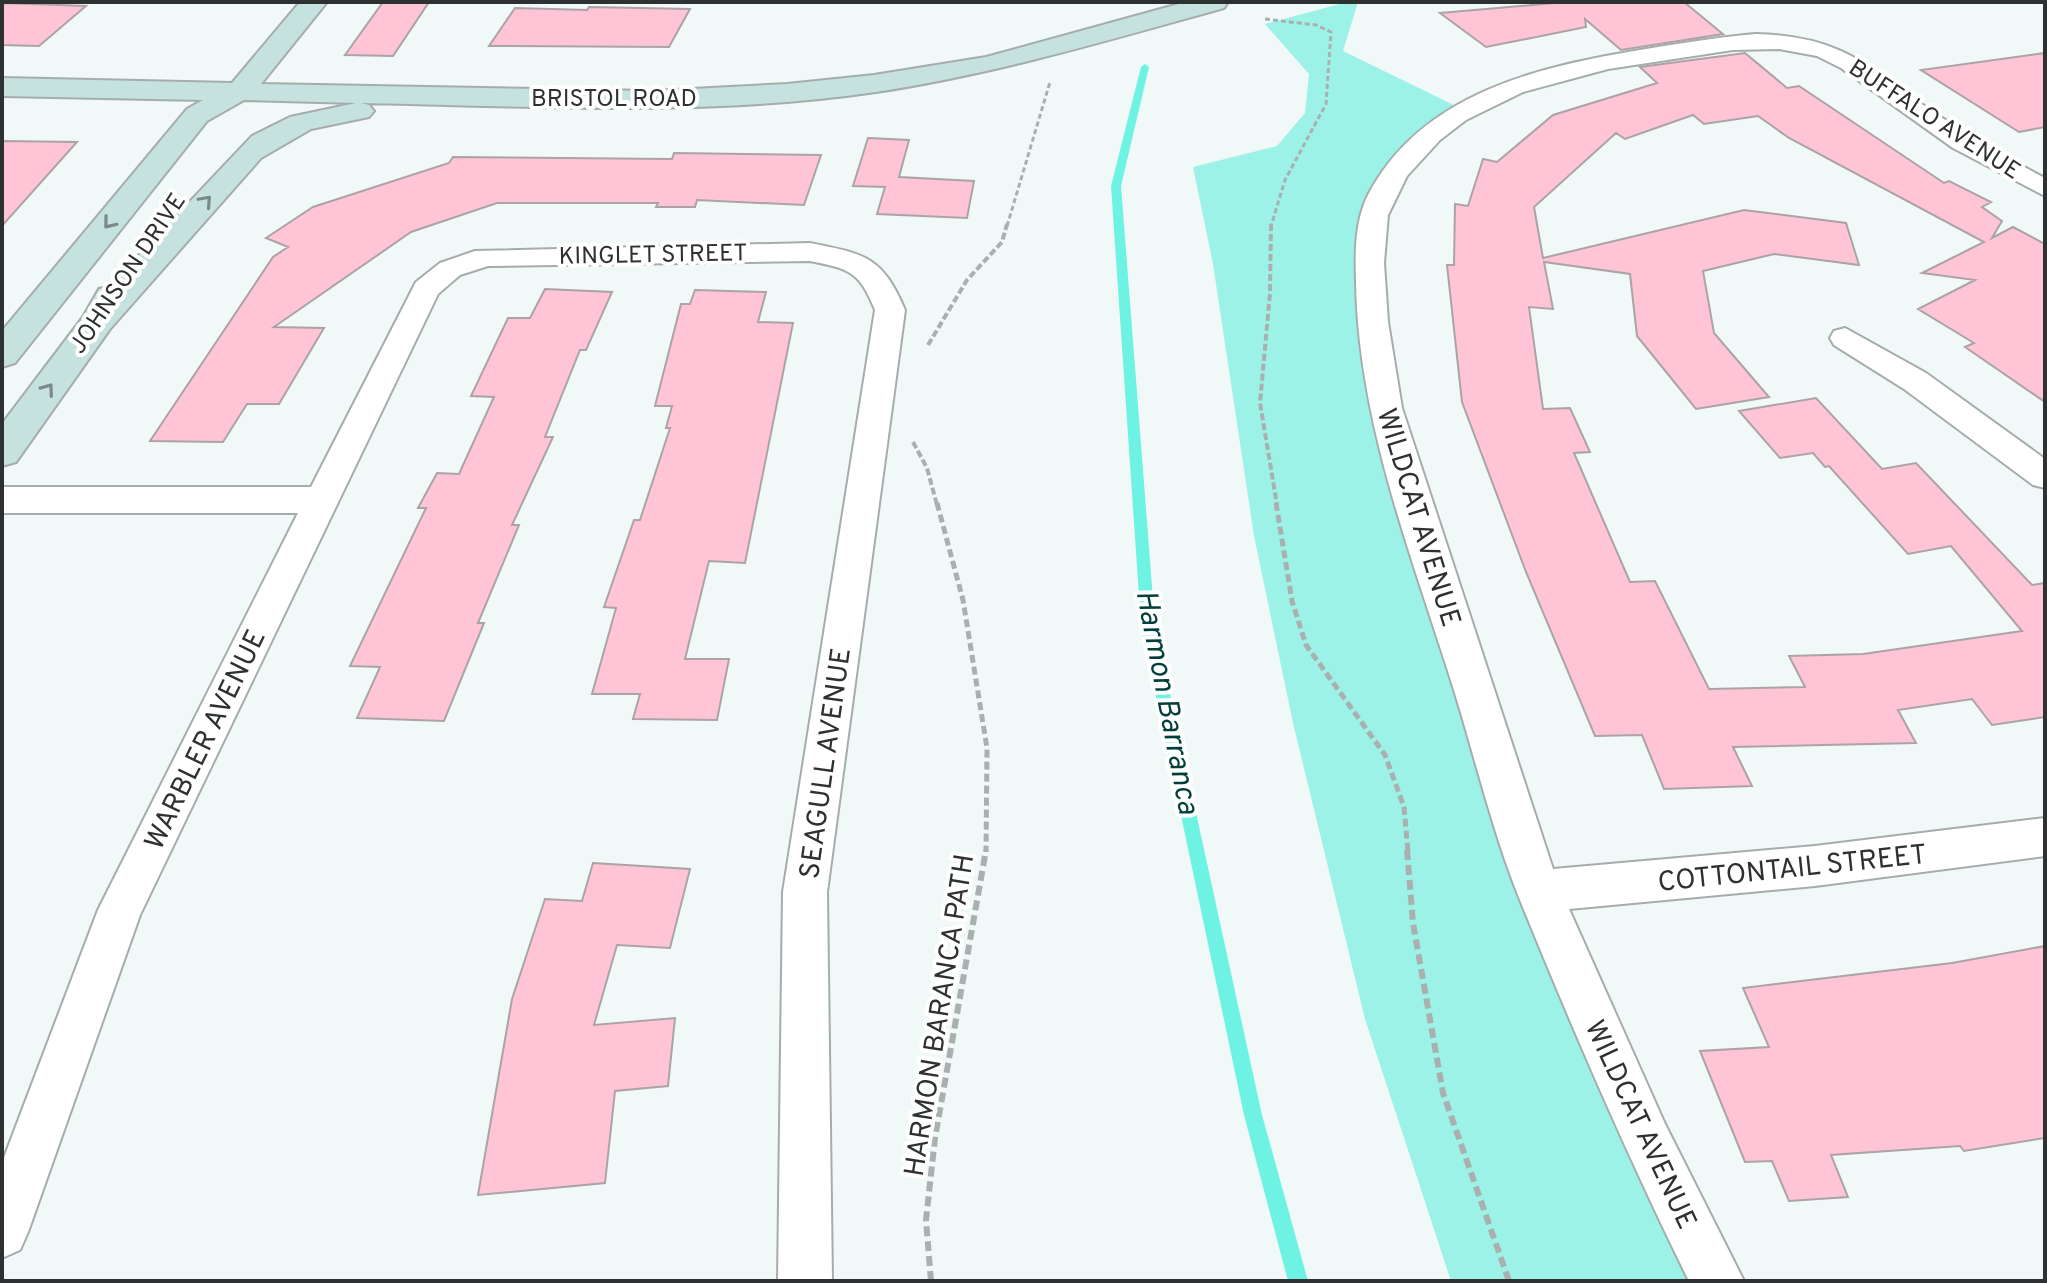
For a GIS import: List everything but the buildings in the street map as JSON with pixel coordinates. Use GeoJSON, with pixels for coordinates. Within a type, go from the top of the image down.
{"type":"FeatureCollection","features":[{"type":"Feature","properties":{"kind":"main road","name":"JOHNSON DRIVE"},"geometry":{"type":"LineString","coordinates":[[2,355],[197,115],[241,90],[314,2]]}},
{"type":"Feature","properties":{"kind":"main road","name":"BRISTOL ROAD"},"geometry":{"type":"LineString","coordinates":[[2,87],[653,100],[802,92],[988,65],[1215,2]]}},
{"type":"Feature","properties":{"kind":"main road","name":"JOHNSON DRIVE"},"geometry":{"type":"LineString","coordinates":[[2,452],[98,321],[139,247],[238,114],[241,90]]}},
{"type":"Feature","properties":{"kind":"main road"},"geometry":{"type":"LineString","coordinates":[[98,321],[250,152],[287,126],[357,111],[534,110],[653,100]]}},
{"type":"Feature","properties":{"kind":"street","name":"WILDCAT AVENUE"},"geometry":{"type":"LineString","coordinates":[[1717,1281],[1647,1142],[1538,890],[1390,431],[1381,390],[1369,252],[1374,212],[1394,174],[1428,134],[1493,94],[1575,68],[1757,40],[1825,50]]}},
{"type":"Feature","properties":{"kind":"street","name":"BUFFALO AVENUE"},"geometry":{"type":"LineString","coordinates":[[1825,50],[1857,66],[1932,122],[2045,188]]}},
{"type":"Feature","properties":{"kind":"street","name":"KINGLET STREET"},"geometry":{"type":"LineString","coordinates":[[450,269],[485,257],[810,252],[857,262]]}},
{"type":"Feature","properties":{"kind":"street","name":"SEAGULL AVENUE"},"geometry":{"type":"LineString","coordinates":[[805,1281],[805,892],[890,310],[876,275],[857,262]]}},
{"type":"Feature","properties":{"kind":"street","name":"WARBLER AVENUE"},"geometry":{"type":"LineString","coordinates":[[2,1232],[120,910],[426,289],[450,269]]}},
{"type":"Feature","properties":{"kind":"street"},"geometry":{"type":"LineString","coordinates":[[1845,338],[1915,381],[2045,476]]}},
{"type":"Feature","properties":{"kind":"street"},"geometry":{"type":"LineString","coordinates":[[2,500],[321,500]]}},
{"type":"Feature","properties":{"kind":"street","name":"COTTONTAIL STREET"},"geometry":{"type":"LineString","coordinates":[[1538,890],[1615,886],[1815,866],[2045,837]]}},
{"type":"Feature","properties":{"kind":"path"},"geometry":{"type":"LineString","coordinates":[[1265,19],[1316,25],[1331,32],[1330,90],[1326,104],[1314,132],[1284,178],[1273,211],[1270,296],[1260,378],[1260,403],[1292,601],[1306,645],[1385,755],[1404,807],[1413,923],[1443,1093],[1509,1281]]}},
{"type":"Feature","properties":{"kind":"path"},"geometry":{"type":"LineString","coordinates":[[923,353],[967,280],[1002,242],[1050,81]]}},
{"type":"Feature","properties":{"kind":"path","name":"HARMON BARANCA PATH"},"geometry":{"type":"LineString","coordinates":[[910,436],[927,468],[963,600],[987,748],[986,863],[935,1138],[926,1220],[931,1281]]}},
{"type":"Feature","properties":{"kind":"shaded area"},"geometry":{"type":"Polygon","coordinates":[[[1347,2],[1358,2],[1343,51],[1464,110],[1374,212],[1381,390],[1538,890],[1717,1281],[1451,1281],[1365,1019],[1293,723],[1254,536],[1213,264],[1193,167],[1277,146],[1305,113],[1309,74],[1265,24],[1347,2]]]}},
{"type":"Feature","properties":{"kind":"waterway","name":"Harmon Barranca"},"geometry":{"type":"LineString","coordinates":[[1145,67],[1116,186],[1148,625],[1253,1115],[1298,1281]]}}]}
